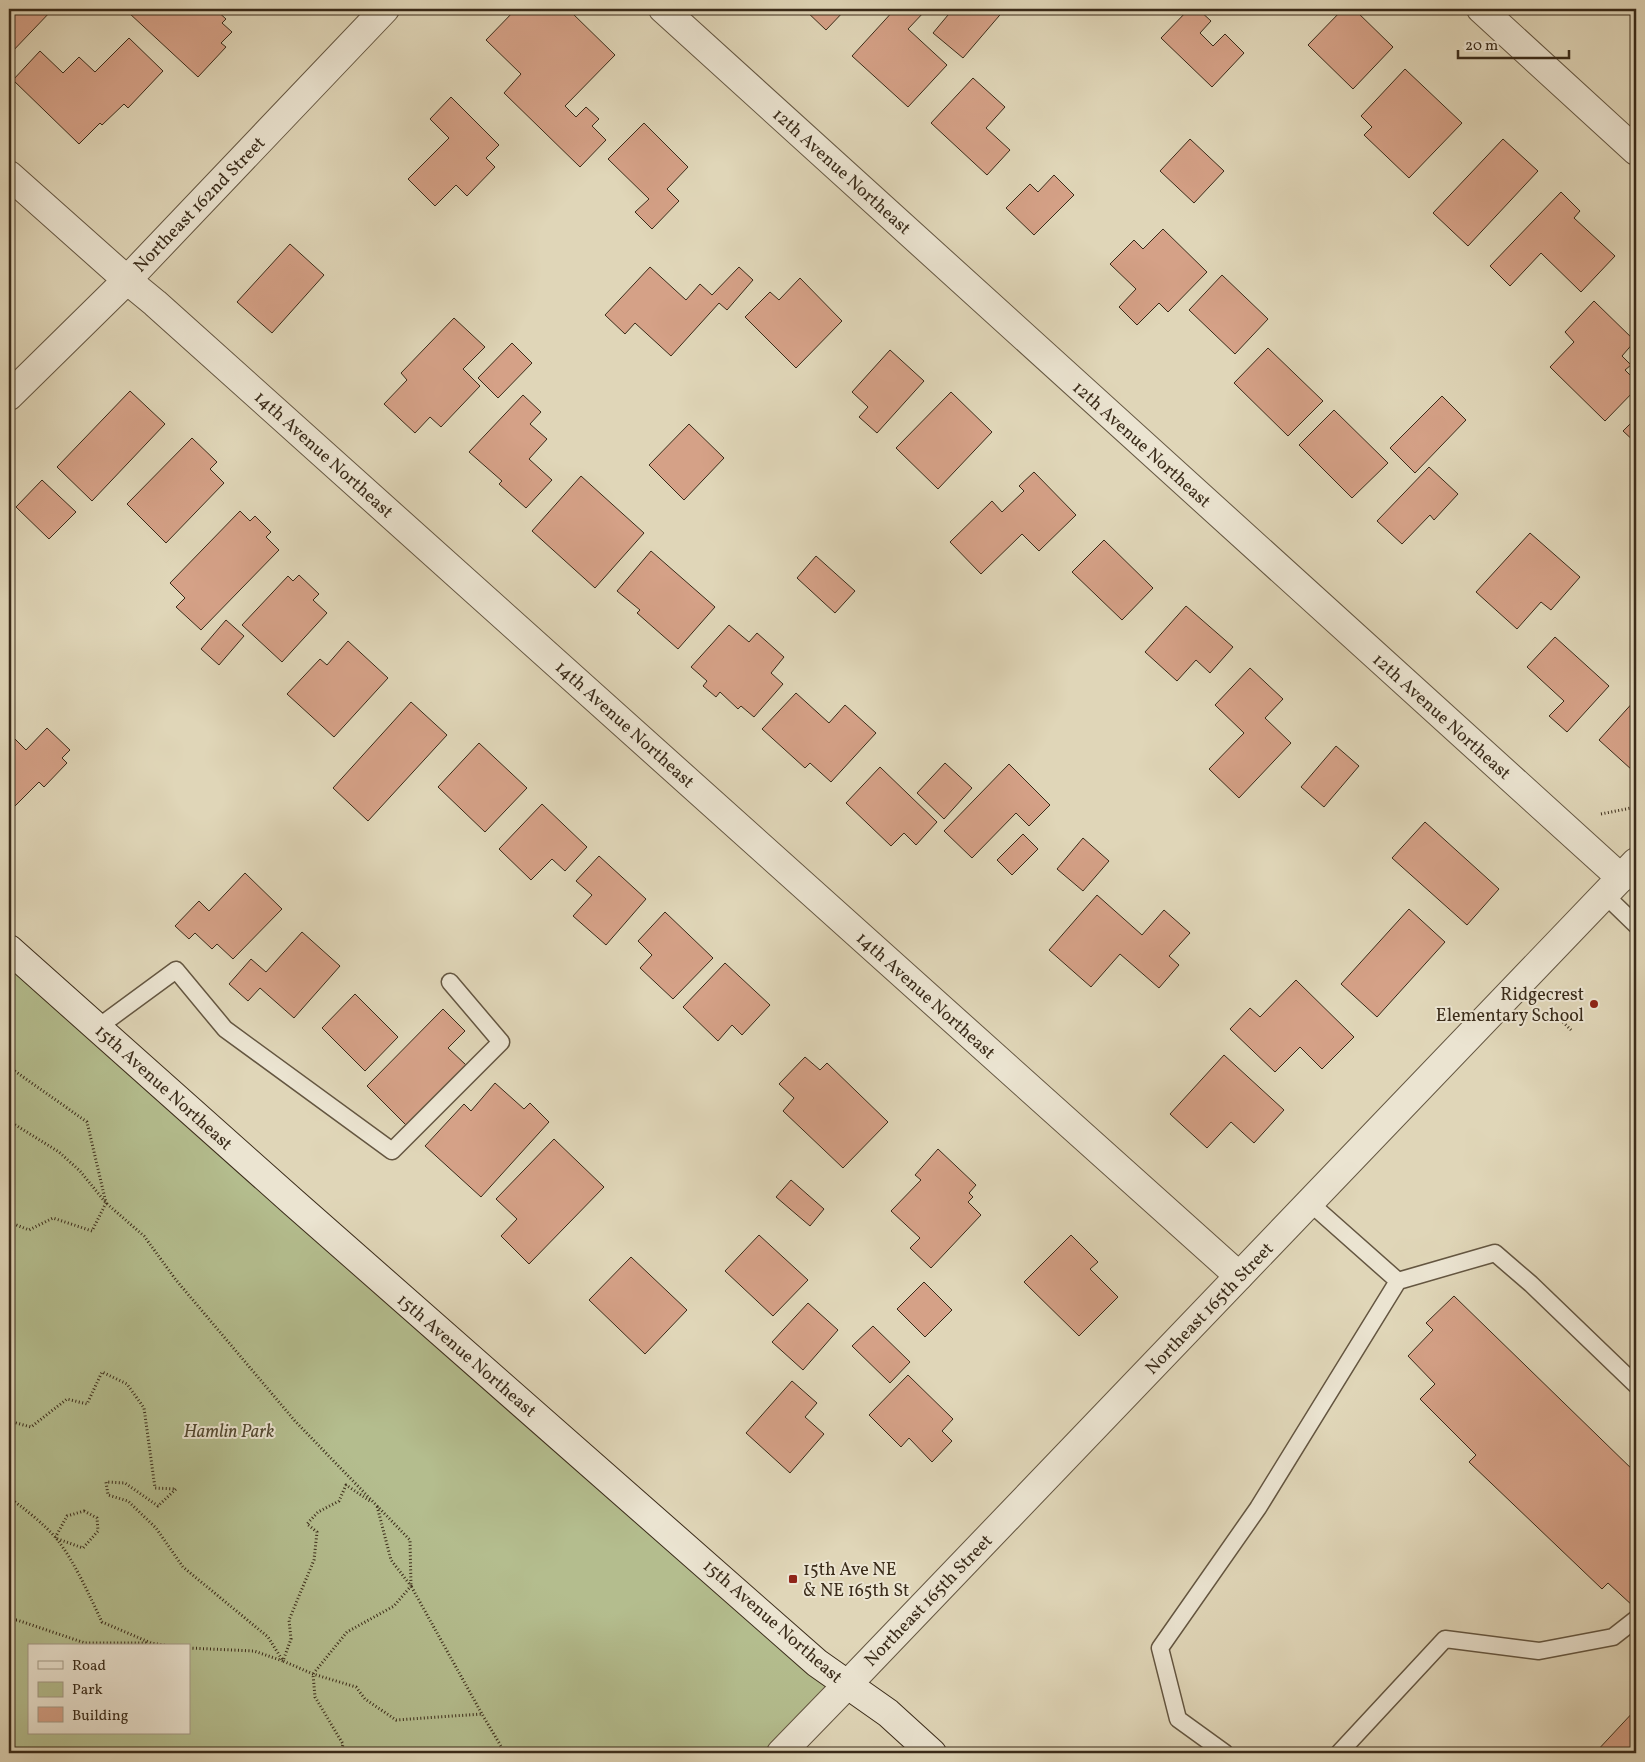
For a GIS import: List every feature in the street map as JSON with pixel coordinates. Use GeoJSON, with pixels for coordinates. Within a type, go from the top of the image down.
{"type":"FeatureCollection","features":[{"type":"Feature","properties":{"kind":"street","name":"Northeast 162nd Street"},"geometry":{"type":"LineString","coordinates":[[9,396],[127,280],[385,9]]}},
{"type":"Feature","properties":{"kind":"street","name":"12th Avenue Northeast"},"geometry":{"type":"LineString","coordinates":[[663,9],[1621,878]]}},
{"type":"Feature","properties":{"kind":"street"},"geometry":{"type":"LineString","coordinates":[[1481,9],[1636,151]]}},
{"type":"Feature","properties":{"kind":"street","name":"14th Avenue Northeast"},"geometry":{"type":"LineString","coordinates":[[9,174],[127,280],[185,329],[1239,1276]]}},
{"type":"Feature","properties":{"kind":"street","name":"Northeast 165th Street"},"geometry":{"type":"LineString","coordinates":[[781,1753],[1621,878]]}},
{"type":"Feature","properties":{"kind":"street","name":"15th Avenue Northeast"},"geometry":{"type":"LineString","coordinates":[[9,948],[97,1028],[817,1662],[888,1713],[932,1753]]}},
{"type":"Feature","properties":{"kind":"lane"},"geometry":{"type":"LineString","coordinates":[[1621,878],[1636,925]]}},
{"type":"Feature","properties":{"kind":"lane"},"geometry":{"type":"LineString","coordinates":[[97,1028],[176,970],[225,1029],[392,1151],[501,1042],[450,982]]}},
{"type":"Feature","properties":{"kind":"lane"},"geometry":{"type":"LineString","coordinates":[[1310,1203],[1398,1281]]}},
{"type":"Feature","properties":{"kind":"lane"},"geometry":{"type":"LineString","coordinates":[[1225,1753],[1178,1719],[1160,1648],[1258,1508],[1398,1281],[1495,1253],[1531,1284],[1636,1385]]}},
{"type":"Feature","properties":{"kind":"lane"},"geometry":{"type":"LineString","coordinates":[[1339,1753],[1445,1639],[1540,1651],[1613,1637],[1636,1619]]}},
{"type":"Feature","properties":{"kind":"path"},"geometry":{"type":"LineString","coordinates":[[1601,814],[1636,807]]}},
{"type":"Feature","properties":{"kind":"path"},"geometry":{"type":"LineString","coordinates":[[1563,1022],[1572,1030]]}},
{"type":"Feature","properties":{"kind":"path"},"geometry":{"type":"LineString","coordinates":[[9,1067],[87,1122],[106,1203],[92,1230],[53,1218],[29,1230],[9,1222]]}},
{"type":"Feature","properties":{"kind":"path"},"geometry":{"type":"LineString","coordinates":[[9,1121],[59,1152],[80,1171],[106,1203],[144,1236],[176,1280],[295,1421],[410,1540],[411,1586],[394,1606],[347,1632],[313,1674],[315,1697],[343,1744],[341,1753]]}},
{"type":"Feature","properties":{"kind":"path"},"geometry":{"type":"LineString","coordinates":[[9,1421],[30,1427],[67,1399],[87,1404],[102,1372],[127,1384],[144,1408],[155,1488],[176,1488],[158,1506],[124,1482],[106,1482],[108,1495],[128,1501],[156,1528],[183,1567],[268,1637],[283,1661]]}},
{"type":"Feature","properties":{"kind":"path"},"geometry":{"type":"LineString","coordinates":[[283,1661],[291,1639],[289,1620],[314,1560],[317,1532],[307,1524],[318,1512],[339,1501],[346,1485],[376,1505],[391,1560],[411,1586],[505,1753]]}},
{"type":"Feature","properties":{"kind":"path"},"geometry":{"type":"LineString","coordinates":[[9,1498],[55,1538],[81,1578],[102,1622],[151,1643]]}},
{"type":"Feature","properties":{"kind":"path"},"geometry":{"type":"LineString","coordinates":[[84,1511],[97,1518],[98,1531],[82,1548],[55,1538],[67,1516],[84,1511]]}},
{"type":"Feature","properties":{"kind":"path"},"geometry":{"type":"LineString","coordinates":[[9,1620],[17,1620],[85,1643],[157,1644]]}},
{"type":"Feature","properties":{"kind":"path"},"geometry":{"type":"LineString","coordinates":[[190,1648],[254,1651],[283,1661],[313,1674],[356,1687],[365,1699],[396,1720],[482,1714]]}},
{"type":"Feature","properties":{"kind":"green space","name":"Hamlin Park"},"geometry":{"type":"Polygon","coordinates":[[[9,948],[847,1685],[779,1753],[9,1753],[9,948]]]}},
{"type":"Feature","properties":{"kind":"building"},"geometry":{"type":"Polygon","coordinates":[[[9,9],[53,9],[9,55],[9,9]]]}},
{"type":"Feature","properties":{"kind":"building"},"geometry":{"type":"Polygon","coordinates":[[[133,9],[215,9],[226,19],[222,23],[232,32],[221,43],[226,47],[198,77],[129,13],[133,9]]]}},
{"type":"Feature","properties":{"kind":"building"},"geometry":{"type":"Polygon","coordinates":[[[516,9],[573,9],[570,11],[615,55],[565,106],[576,117],[586,107],[599,119],[592,126],[606,140],[580,167],[504,93],[521,74],[486,40],[516,9]]]}},
{"type":"Feature","properties":{"kind":"building"},"geometry":{"type":"Polygon","coordinates":[[[804,9],[846,9],[826,30],[804,9]]]}},
{"type":"Feature","properties":{"kind":"building"},"geometry":{"type":"Polygon","coordinates":[[[895,9],[923,9],[925,11],[908,29],[947,65],[908,107],[852,56],[895,9]]]}},
{"type":"Feature","properties":{"kind":"building"},"geometry":{"type":"Polygon","coordinates":[[[953,9],[1005,9],[963,58],[933,33],[953,9]]]}},
{"type":"Feature","properties":{"kind":"building"},"geometry":{"type":"Polygon","coordinates":[[[1189,9],[1198,9],[1211,21],[1200,33],[1213,46],[1225,34],[1244,53],[1212,87],[1161,38],[1189,9]]]}},
{"type":"Feature","properties":{"kind":"building"},"geometry":{"type":"Polygon","coordinates":[[[1343,9],[1354,9],[1393,47],[1353,89],[1308,45],[1343,9]]]}},
{"type":"Feature","properties":{"kind":"building"},"geometry":{"type":"Polygon","coordinates":[[[129,38],[163,71],[128,108],[124,104],[102,125],[100,123],[79,144],[13,80],[40,51],[63,73],[79,57],[95,72],[129,38]]]}},
{"type":"Feature","properties":{"kind":"building"},"geometry":{"type":"Polygon","coordinates":[[[1405,69],[1462,123],[1409,178],[1364,135],[1372,127],[1361,116],[1405,69]]]}},
{"type":"Feature","properties":{"kind":"building"},"geometry":{"type":"Polygon","coordinates":[[[973,78],[1005,107],[986,128],[1010,150],[987,175],[931,123],[973,78]]]}},
{"type":"Feature","properties":{"kind":"building"},"geometry":{"type":"Polygon","coordinates":[[[451,97],[499,145],[486,158],[495,167],[467,196],[456,185],[435,206],[408,179],[449,138],[430,119],[451,97]]]}},
{"type":"Feature","properties":{"kind":"building"},"geometry":{"type":"Polygon","coordinates":[[[644,123],[688,167],[667,189],[679,201],[652,229],[635,212],[649,199],[608,159],[644,123]]]}},
{"type":"Feature","properties":{"kind":"building"},"geometry":{"type":"Polygon","coordinates":[[[1190,139],[1224,171],[1194,203],[1160,171],[1190,139]]]}},
{"type":"Feature","properties":{"kind":"building"},"geometry":{"type":"Polygon","coordinates":[[[1503,139],[1538,171],[1468,246],[1433,213],[1503,139]]]}},
{"type":"Feature","properties":{"kind":"building"},"geometry":{"type":"Polygon","coordinates":[[[1054,175],[1074,195],[1034,235],[1006,208],[1030,184],[1038,192],[1054,175]]]}},
{"type":"Feature","properties":{"kind":"building"},"geometry":{"type":"Polygon","coordinates":[[[1561,192],[1580,211],[1574,218],[1615,256],[1581,292],[1541,253],[1510,286],[1490,266],[1561,192]]]}},
{"type":"Feature","properties":{"kind":"building"},"geometry":{"type":"Polygon","coordinates":[[[1163,229],[1207,272],[1168,312],[1159,303],[1137,325],[1119,307],[1136,289],[1110,264],[1134,240],[1143,249],[1163,229]]]}},
{"type":"Feature","properties":{"kind":"building"},"geometry":{"type":"Polygon","coordinates":[[[290,244],[324,275],[272,333],[237,302],[290,244]]]}},
{"type":"Feature","properties":{"kind":"building"},"geometry":{"type":"Polygon","coordinates":[[[650,267],[686,300],[700,284],[712,295],[739,267],[753,280],[727,310],[719,303],[671,356],[635,323],[625,334],[605,315],[650,267]]]}},
{"type":"Feature","properties":{"kind":"building"},"geometry":{"type":"Polygon","coordinates":[[[1222,275],[1268,319],[1235,354],[1189,310],[1222,275]]]}},
{"type":"Feature","properties":{"kind":"building"},"geometry":{"type":"Polygon","coordinates":[[[800,278],[842,321],[796,368],[745,317],[770,292],[779,300],[800,278]]]}},
{"type":"Feature","properties":{"kind":"building"},"geometry":{"type":"Polygon","coordinates":[[[1594,301],[1635,341],[1622,356],[1631,365],[1625,370],[1636,381],[1636,389],[1605,421],[1550,367],[1574,342],[1565,332],[1594,301]]]}},
{"type":"Feature","properties":{"kind":"building"},"geometry":{"type":"Polygon","coordinates":[[[454,318],[485,347],[463,369],[480,386],[441,427],[430,417],[415,433],[384,404],[407,380],[401,373],[454,318]]]}},
{"type":"Feature","properties":{"kind":"building"},"geometry":{"type":"Polygon","coordinates":[[[512,343],[532,363],[498,398],[478,378],[512,343]]]}},
{"type":"Feature","properties":{"kind":"building"},"geometry":{"type":"Polygon","coordinates":[[[1268,348],[1323,401],[1288,436],[1234,383],[1268,348]]]}},
{"type":"Feature","properties":{"kind":"building"},"geometry":{"type":"Polygon","coordinates":[[[890,350],[924,381],[877,433],[859,417],[868,407],[852,392],[890,350]]]}},
{"type":"Feature","properties":{"kind":"building"},"geometry":{"type":"Polygon","coordinates":[[[130,391],[165,424],[92,501],[57,467],[130,391]]]}},
{"type":"Feature","properties":{"kind":"building"},"geometry":{"type":"Polygon","coordinates":[[[951,392],[992,432],[938,489],[896,448],[951,392]]]}},
{"type":"Feature","properties":{"kind":"building"},"geometry":{"type":"Polygon","coordinates":[[[523,395],[541,412],[530,424],[547,439],[529,459],[552,480],[526,508],[499,484],[502,481],[469,452],[523,395]]]}},
{"type":"Feature","properties":{"kind":"building"},"geometry":{"type":"Polygon","coordinates":[[[1442,396],[1466,420],[1415,473],[1390,448],[1442,396]]]}},
{"type":"Feature","properties":{"kind":"building"},"geometry":{"type":"Polygon","coordinates":[[[1334,410],[1388,463],[1352,498],[1299,445],[1334,410]]]}},
{"type":"Feature","properties":{"kind":"building"},"geometry":{"type":"Polygon","coordinates":[[[1636,418],[1636,443],[1623,431],[1636,418]]]}},
{"type":"Feature","properties":{"kind":"building"},"geometry":{"type":"Polygon","coordinates":[[[689,424],[724,458],[684,500],[649,465],[689,424]]]}},
{"type":"Feature","properties":{"kind":"building"},"geometry":{"type":"Polygon","coordinates":[[[192,438],[217,462],[210,469],[224,483],[166,543],[127,504],[192,438]]]}},
{"type":"Feature","properties":{"kind":"building"},"geometry":{"type":"Polygon","coordinates":[[[1429,467],[1458,494],[1434,520],[1430,515],[1402,544],[1377,521],[1429,467]]]}},
{"type":"Feature","properties":{"kind":"building"},"geometry":{"type":"Polygon","coordinates":[[[1034,472],[1076,515],[1039,551],[1022,534],[981,574],[950,542],[992,501],[1002,512],[1024,491],[1019,486],[1034,472]]]}},
{"type":"Feature","properties":{"kind":"building"},"geometry":{"type":"Polygon","coordinates":[[[581,476],[644,533],[595,588],[532,531],[581,476]]]}},
{"type":"Feature","properties":{"kind":"building"},"geometry":{"type":"Polygon","coordinates":[[[42,480],[76,512],[49,539],[16,507],[42,480]]]}},
{"type":"Feature","properties":{"kind":"building"},"geometry":{"type":"Polygon","coordinates":[[[240,511],[250,521],[255,516],[271,532],[266,537],[279,550],[201,630],[176,607],[185,598],[170,583],[240,511]]]}},
{"type":"Feature","properties":{"kind":"building"},"geometry":{"type":"Polygon","coordinates":[[[1530,533],[1580,577],[1551,610],[1541,602],[1517,629],[1476,592],[1530,533]]]}},
{"type":"Feature","properties":{"kind":"building"},"geometry":{"type":"Polygon","coordinates":[[[1104,540],[1153,588],[1122,620],[1072,572],[1104,540]]]}},
{"type":"Feature","properties":{"kind":"building"},"geometry":{"type":"Polygon","coordinates":[[[651,551],[715,607],[678,649],[637,613],[640,610],[617,591],[651,551]]]}},
{"type":"Feature","properties":{"kind":"building"},"geometry":{"type":"Polygon","coordinates":[[[816,556],[855,591],[835,613],[797,578],[816,556]]]}},
{"type":"Feature","properties":{"kind":"building"},"geometry":{"type":"Polygon","coordinates":[[[299,575],[319,594],[313,600],[327,613],[282,662],[242,625],[288,576],[293,581],[299,575]]]}},
{"type":"Feature","properties":{"kind":"building"},"geometry":{"type":"Polygon","coordinates":[[[1186,606],[1233,647],[1210,673],[1196,660],[1177,681],[1145,652],[1186,606]]]}},
{"type":"Feature","properties":{"kind":"building"},"geometry":{"type":"Polygon","coordinates":[[[226,620],[244,636],[219,665],[201,649],[226,620]]]}},
{"type":"Feature","properties":{"kind":"building"},"geometry":{"type":"Polygon","coordinates":[[[729,625],[749,642],[757,633],[784,657],[771,673],[783,684],[754,717],[741,706],[738,709],[720,692],[716,697],[703,686],[707,681],[691,667],[729,625]]]}},
{"type":"Feature","properties":{"kind":"building"},"geometry":{"type":"Polygon","coordinates":[[[1555,637],[1609,686],[1567,732],[1549,716],[1564,701],[1527,667],[1555,637]]]}},
{"type":"Feature","properties":{"kind":"building"},"geometry":{"type":"Polygon","coordinates":[[[348,641],[388,678],[334,737],[287,694],[320,659],[327,665],[348,641]]]}},
{"type":"Feature","properties":{"kind":"building"},"geometry":{"type":"Polygon","coordinates":[[[1250,668],[1283,699],[1265,718],[1291,743],[1239,798],[1209,769],[1244,733],[1215,705],[1250,668]]]}},
{"type":"Feature","properties":{"kind":"building"},"geometry":{"type":"Polygon","coordinates":[[[796,693],[829,723],[845,705],[876,733],[831,782],[810,763],[805,768],[762,729],[796,693]]]}},
{"type":"Feature","properties":{"kind":"building"},"geometry":{"type":"Polygon","coordinates":[[[1636,699],[1636,765],[1632,770],[1599,740],[1636,699]]]}},
{"type":"Feature","properties":{"kind":"building"},"geometry":{"type":"Polygon","coordinates":[[[411,702],[447,735],[368,821],[333,788],[411,702]]]}},
{"type":"Feature","properties":{"kind":"building"},"geometry":{"type":"Polygon","coordinates":[[[47,728],[70,750],[62,758],[67,763],[44,787],[39,782],[15,806],[9,800],[9,733],[26,750],[47,728]]]}},
{"type":"Feature","properties":{"kind":"building"},"geometry":{"type":"Polygon","coordinates":[[[479,743],[527,788],[485,832],[438,787],[479,743]]]}},
{"type":"Feature","properties":{"kind":"building"},"geometry":{"type":"Polygon","coordinates":[[[1336,746],[1359,766],[1324,807],[1301,787],[1336,746]]]}},
{"type":"Feature","properties":{"kind":"building"},"geometry":{"type":"Polygon","coordinates":[[[945,763],[972,788],[944,819],[917,793],[945,763]]]}},
{"type":"Feature","properties":{"kind":"building"},"geometry":{"type":"Polygon","coordinates":[[[1009,764],[1050,805],[1029,826],[1016,813],[972,858],[944,831],[1009,764]]]}},
{"type":"Feature","properties":{"kind":"building"},"geometry":{"type":"Polygon","coordinates":[[[880,767],[937,822],[916,845],[904,833],[891,846],[846,803],[880,767]]]}},
{"type":"Feature","properties":{"kind":"building"},"geometry":{"type":"Polygon","coordinates":[[[542,804],[587,847],[565,871],[552,859],[531,880],[499,849],[542,804]]]}},
{"type":"Feature","properties":{"kind":"building"},"geometry":{"type":"Polygon","coordinates":[[[1425,822],[1499,889],[1467,925],[1392,858],[1425,822]]]}},
{"type":"Feature","properties":{"kind":"building"},"geometry":{"type":"Polygon","coordinates":[[[1023,834],[1038,849],[1012,875],[997,860],[1023,834]]]}},
{"type":"Feature","properties":{"kind":"building"},"geometry":{"type":"Polygon","coordinates":[[[1083,838],[1109,861],[1083,891],[1057,869],[1083,838]]]}},
{"type":"Feature","properties":{"kind":"building"},"geometry":{"type":"Polygon","coordinates":[[[599,856],[646,899],[606,945],[573,916],[592,895],[576,881],[599,856]]]}},
{"type":"Feature","properties":{"kind":"building"},"geometry":{"type":"Polygon","coordinates":[[[245,873],[282,909],[233,959],[217,944],[212,949],[195,933],[189,939],[175,926],[199,901],[209,911],[245,873]]]}},
{"type":"Feature","properties":{"kind":"building"},"geometry":{"type":"Polygon","coordinates":[[[1097,895],[1142,935],[1164,910],[1190,933],[1169,956],[1179,965],[1159,988],[1120,954],[1091,987],[1049,950],[1097,895]]]}},
{"type":"Feature","properties":{"kind":"building"},"geometry":{"type":"Polygon","coordinates":[[[1409,909],[1445,942],[1377,1017],[1341,984],[1409,909]]]}},
{"type":"Feature","properties":{"kind":"building"},"geometry":{"type":"Polygon","coordinates":[[[665,912],[713,958],[673,999],[640,968],[652,955],[638,941],[665,912]]]}},
{"type":"Feature","properties":{"kind":"building"},"geometry":{"type":"Polygon","coordinates":[[[302,932],[340,966],[294,1018],[260,988],[248,1001],[229,984],[251,959],[266,972],[302,932]]]}},
{"type":"Feature","properties":{"kind":"building"},"geometry":{"type":"Polygon","coordinates":[[[725,963],[770,1005],[742,1035],[732,1025],[718,1041],[683,1007],[725,963]]]}},
{"type":"Feature","properties":{"kind":"building"},"geometry":{"type":"Polygon","coordinates":[[[1296,980],[1354,1037],[1322,1069],[1300,1047],[1275,1072],[1230,1029],[1250,1008],[1260,1017],[1296,980]]]}},
{"type":"Feature","properties":{"kind":"building"},"geometry":{"type":"Polygon","coordinates":[[[355,994],[398,1037],[365,1071],[322,1028],[355,994]]]}},
{"type":"Feature","properties":{"kind":"building"},"geometry":{"type":"Polygon","coordinates":[[[443,1009],[465,1031],[448,1048],[466,1065],[406,1125],[367,1086],[443,1009]]]}},
{"type":"Feature","properties":{"kind":"building"},"geometry":{"type":"Polygon","coordinates":[[[1224,1055],[1284,1110],[1254,1143],[1231,1122],[1207,1148],[1170,1114],[1224,1055]]]}},
{"type":"Feature","properties":{"kind":"building"},"geometry":{"type":"Polygon","coordinates":[[[805,1057],[820,1070],[827,1063],[888,1122],[843,1168],[783,1111],[794,1098],[779,1084],[805,1057]]]}},
{"type":"Feature","properties":{"kind":"building"},"geometry":{"type":"Polygon","coordinates":[[[495,1083],[524,1109],[530,1103],[549,1122],[481,1197],[425,1146],[464,1104],[471,1111],[495,1083]]]}},
{"type":"Feature","properties":{"kind":"building"},"geometry":{"type":"Polygon","coordinates":[[[554,1139],[604,1187],[529,1264],[501,1236],[517,1219],[496,1199],[554,1139]]]}},
{"type":"Feature","properties":{"kind":"building"},"geometry":{"type":"Polygon","coordinates":[[[938,1149],[976,1185],[969,1193],[973,1197],[968,1202],[981,1215],[931,1268],[910,1248],[920,1238],[891,1211],[921,1180],[915,1175],[938,1149]]]}},
{"type":"Feature","properties":{"kind":"building"},"geometry":{"type":"Polygon","coordinates":[[[791,1180],[824,1209],[810,1226],[776,1197],[791,1180]]]}},
{"type":"Feature","properties":{"kind":"building"},"geometry":{"type":"Polygon","coordinates":[[[759,1235],[808,1280],[773,1316],[725,1271],[759,1235]]]}},
{"type":"Feature","properties":{"kind":"building"},"geometry":{"type":"Polygon","coordinates":[[[1071,1235],[1098,1262],[1090,1269],[1118,1297],[1079,1336],[1024,1282],[1071,1235]]]}},
{"type":"Feature","properties":{"kind":"building"},"geometry":{"type":"Polygon","coordinates":[[[631,1257],[687,1310],[645,1354],[589,1300],[631,1257]]]}},
{"type":"Feature","properties":{"kind":"building"},"geometry":{"type":"Polygon","coordinates":[[[924,1282],[952,1310],[925,1337],[897,1309],[924,1282]]]}},
{"type":"Feature","properties":{"kind":"building"},"geometry":{"type":"Polygon","coordinates":[[[1454,1296],[1636,1473],[1636,1603],[1633,1606],[1608,1583],[1602,1589],[1469,1462],[1476,1455],[1420,1399],[1435,1384],[1408,1356],[1433,1330],[1426,1323],[1454,1296]]]}},
{"type":"Feature","properties":{"kind":"building"},"geometry":{"type":"Polygon","coordinates":[[[808,1303],[838,1330],[803,1370],[772,1342],[808,1303]]]}},
{"type":"Feature","properties":{"kind":"building"},"geometry":{"type":"Polygon","coordinates":[[[873,1326],[910,1362],[890,1383],[852,1346],[873,1326]]]}},
{"type":"Feature","properties":{"kind":"building"},"geometry":{"type":"Polygon","coordinates":[[[908,1375],[953,1419],[942,1431],[952,1441],[932,1462],[909,1438],[901,1447],[869,1415],[908,1375]]]}},
{"type":"Feature","properties":{"kind":"building"},"geometry":{"type":"Polygon","coordinates":[[[792,1381],[817,1403],[805,1417],[824,1434],[790,1473],[746,1433],[792,1381]]]}},
{"type":"Feature","properties":{"kind":"building"},"geometry":{"type":"Polygon","coordinates":[[[1636,1709],[1636,1753],[1595,1753],[1636,1709]]]}},
{"type":"Feature","properties":{"kind":"place","name":"Ridgecrest Elementary School"},"geometry":{"type":"Point","coordinates":[1594,1004]}},
{"type":"Feature","properties":{"kind":"place","name":"15th Ave NE & NE 165th St"},"geometry":{"type":"Point","coordinates":[793,1579]}}]}
